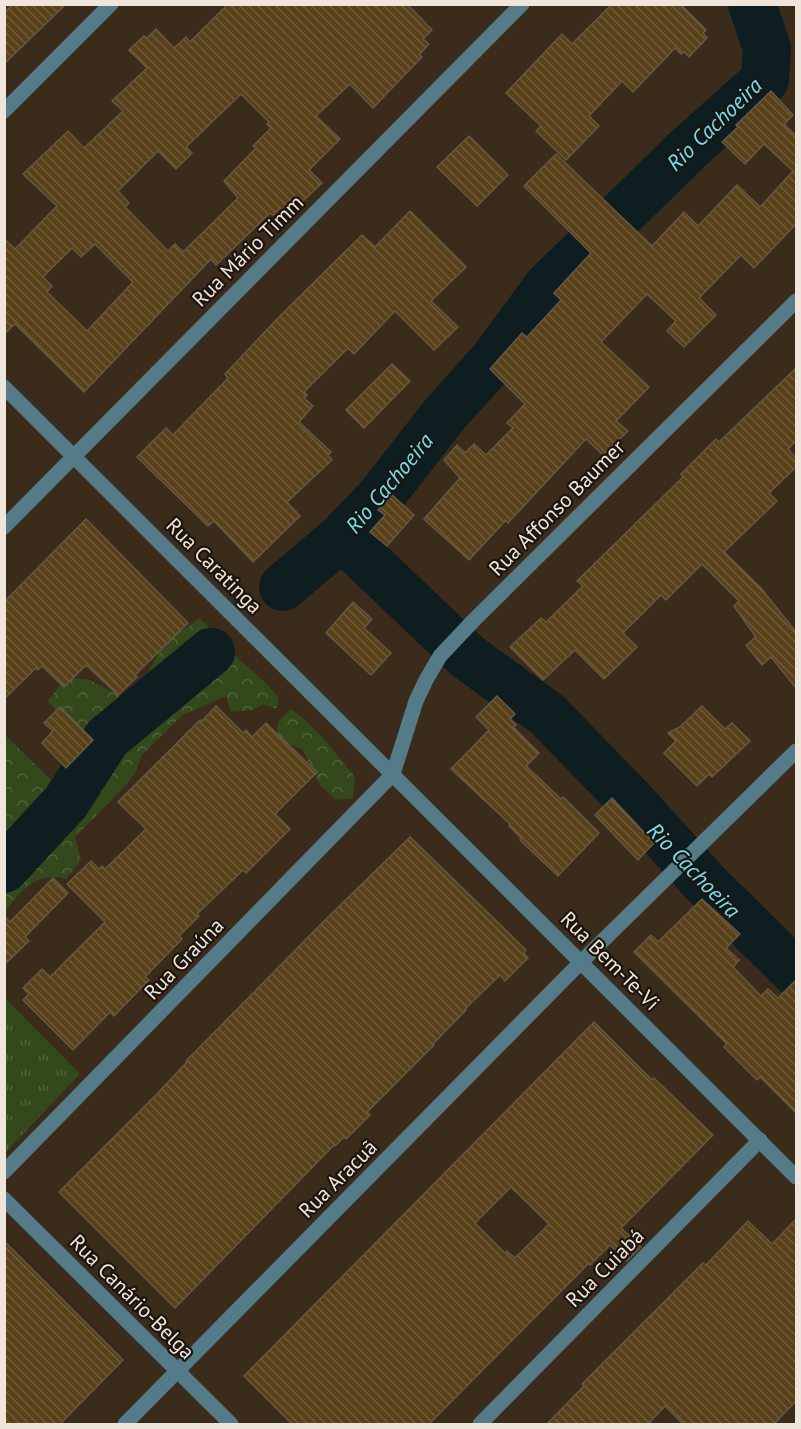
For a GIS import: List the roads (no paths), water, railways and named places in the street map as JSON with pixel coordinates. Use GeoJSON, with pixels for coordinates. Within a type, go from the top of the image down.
{"type":"FeatureCollection","features":[{"type":"Feature","properties":{"kind":"street"},"geometry":{"type":"LineString","coordinates":[[4,111],[111,4]]}},
{"type":"Feature","properties":{"kind":"street","name":"Rua Mário Timm"},"geometry":{"type":"LineString","coordinates":[[4,527],[522,4]]}},
{"type":"Feature","properties":{"kind":"street","name":"Rua Affonso Baumer"},"geometry":{"type":"LineString","coordinates":[[393,774],[416,700],[440,656],[796,301]]}},
{"type":"Feature","properties":{"kind":"street","name":"Rua Caratinga"},"geometry":{"type":"LineString","coordinates":[[4,387],[393,774]]}},
{"type":"Feature","properties":{"kind":"street","name":"Rua Aracuã"},"geometry":{"type":"LineString","coordinates":[[125,1425],[581,962],[796,751]]}},
{"type":"Feature","properties":{"kind":"street","name":"Rua Bem-Te-Vi"},"geometry":{"type":"LineString","coordinates":[[393,774],[796,1177]]}},
{"type":"Feature","properties":{"kind":"street","name":"Rua Graúna"},"geometry":{"type":"LineString","coordinates":[[4,1173],[393,774]]}},
{"type":"Feature","properties":{"kind":"street","name":"Rua Cuiabá"},"geometry":{"type":"LineString","coordinates":[[480,1425],[760,1140]]}},
{"type":"Feature","properties":{"kind":"street","name":"Rua Canário-Belga"},"geometry":{"type":"LineString","coordinates":[[4,1199],[231,1425]]}},
{"type":"Feature","properties":{"kind":"waterway","name":"Rio Cachoeira"},"geometry":{"type":"LineString","coordinates":[[752,4],[767,48],[765,80],[687,150],[547,287],[495,358],[444,415],[381,496],[342,537],[468,657],[548,715],[637,807],[705,883],[796,973]]}},
{"type":"Feature","properties":{"kind":"waterway"},"geometry":{"type":"LineString","coordinates":[[283,587],[342,537]]}},
{"type":"Feature","properties":{"kind":"waterway"},"geometry":{"type":"LineString","coordinates":[[4,869],[66,802],[107,738],[211,652]]}}]}
